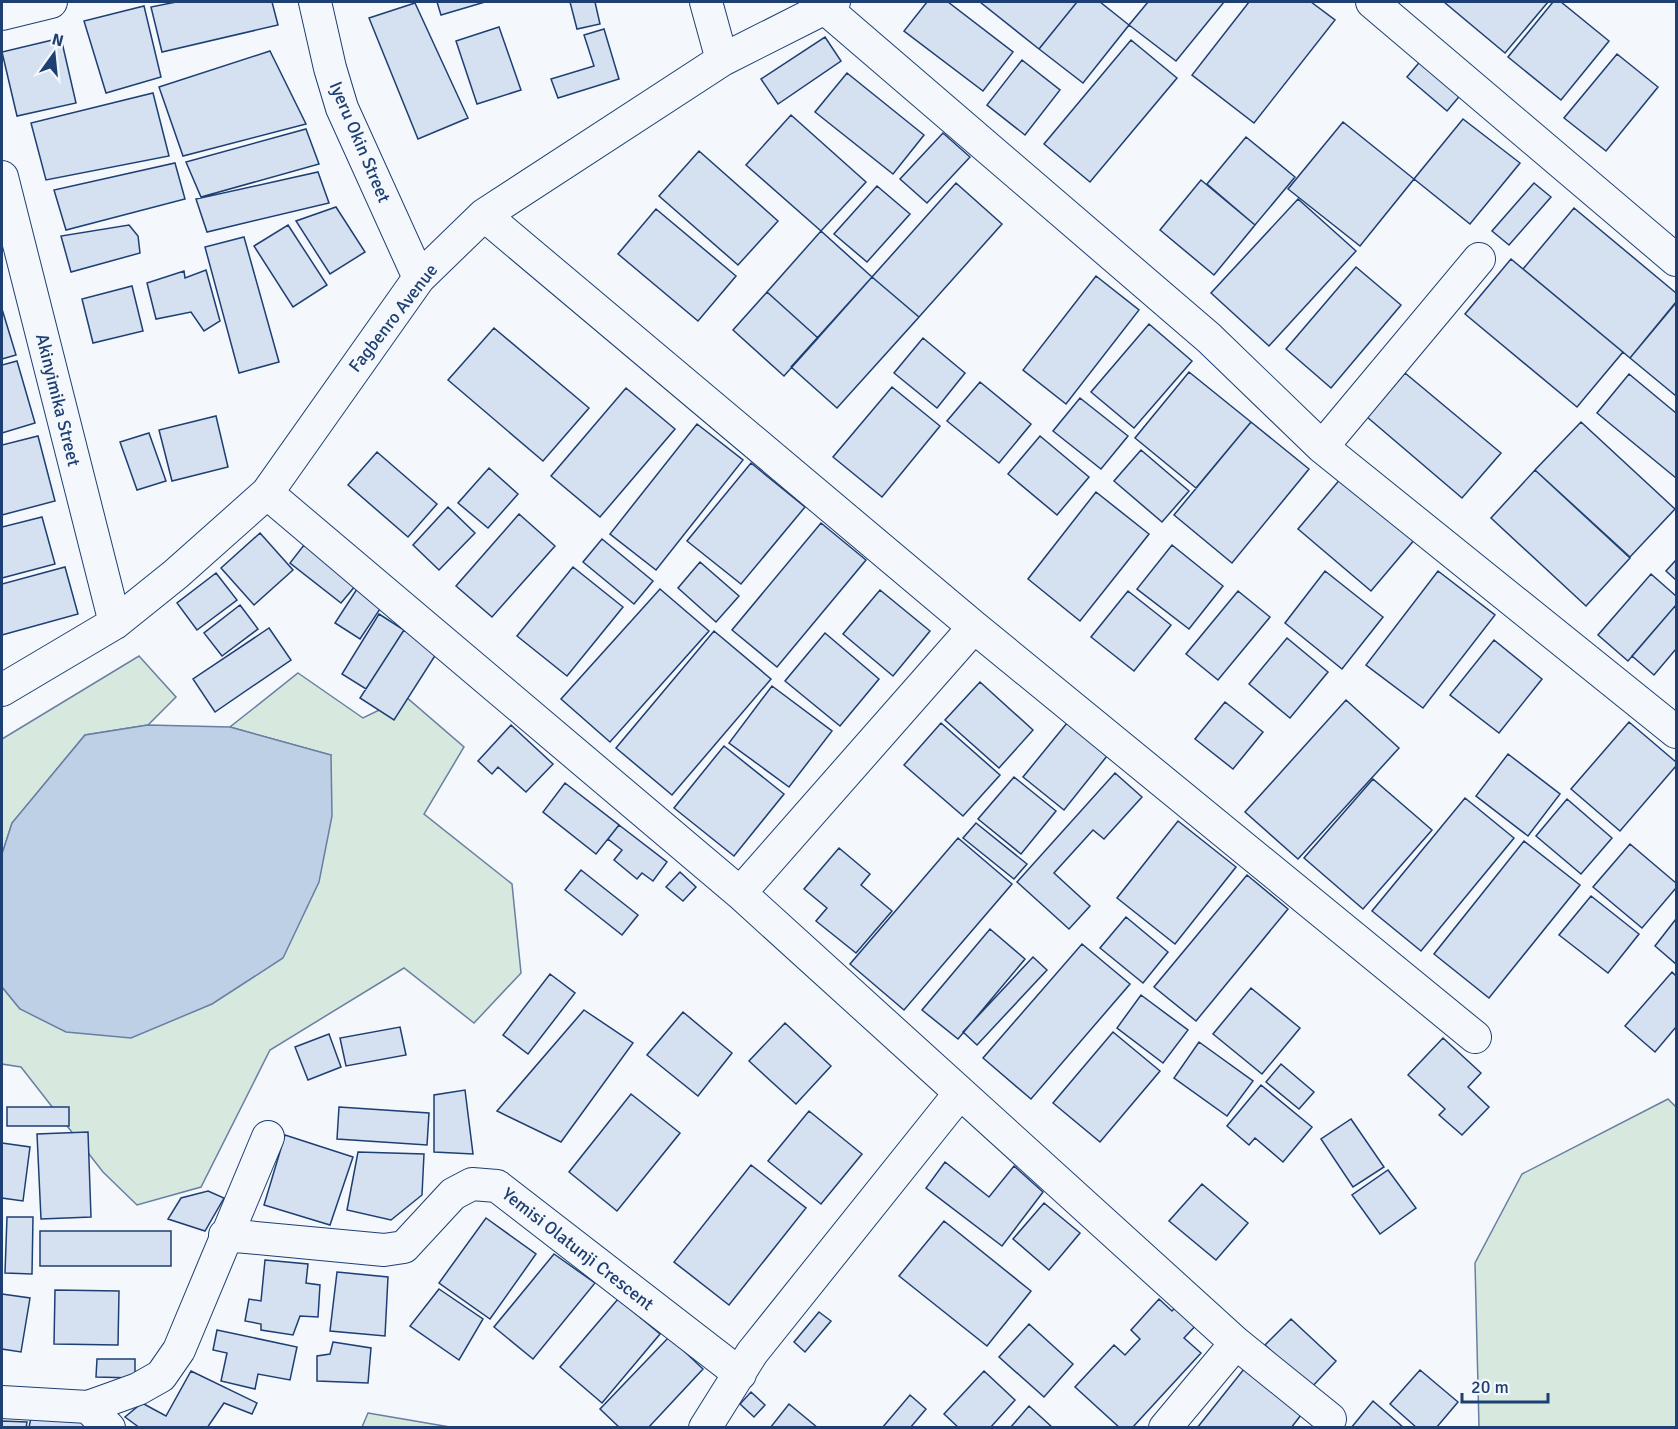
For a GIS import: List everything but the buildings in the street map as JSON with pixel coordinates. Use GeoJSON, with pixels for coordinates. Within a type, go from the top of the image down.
{"type":"FeatureCollection","features":[{"type":"Feature","properties":{"kind":"street"},"geometry":{"type":"LineString","coordinates":[[2,14],[51,2]]}},
{"type":"Feature","properties":{"kind":"street","name":"Iyeru Okin Street"},"geometry":{"type":"LineString","coordinates":[[315,2],[342,108],[419,278]]}},
{"type":"Feature","properties":{"kind":"street"},"geometry":{"type":"LineString","coordinates":[[706,2],[722,60]]}},
{"type":"Feature","properties":{"kind":"street"},"geometry":{"type":"LineString","coordinates":[[1372,2],[1677,260]]}},
{"type":"Feature","properties":{"kind":"street"},"geometry":{"type":"LineString","coordinates":[[829,5],[1209,338],[1322,447],[1677,732]]}},
{"type":"Feature","properties":{"kind":"street","name":"Fagbenro Avenue"},"geometry":{"type":"LineString","coordinates":[[2,690],[116,622],[176,574],[267,493],[419,278],[483,215],[722,60],[829,5]]}},
{"type":"Feature","properties":{"kind":"street","name":"Akinyimika Street"},"geometry":{"type":"LineString","coordinates":[[2,177],[116,622]]}},
{"type":"Feature","properties":{"kind":"street"},"geometry":{"type":"LineString","coordinates":[[483,215],[974,627],[1475,1037]]}},
{"type":"Feature","properties":{"kind":"street"},"geometry":{"type":"LineString","coordinates":[[1322,447],[1479,259]]}},
{"type":"Feature","properties":{"kind":"street"},"geometry":{"type":"LineString","coordinates":[[267,493],[740,893],[1236,1343],[1330,1419]]}},
{"type":"Feature","properties":{"kind":"street"},"geometry":{"type":"LineString","coordinates":[[740,893],[974,627]]}},
{"type":"Feature","properties":{"kind":"street"},"geometry":{"type":"LineString","coordinates":[[705,1428],[752,1353],[960,1093]]}},
{"type":"Feature","properties":{"kind":"street"},"geometry":{"type":"LineString","coordinates":[[2,1401],[98,1417],[161,1376],[179,1350],[225,1235],[268,1137]]}},
{"type":"Feature","properties":{"kind":"street","name":"Yemisi Olatunji Crescent"},"geometry":{"type":"LineString","coordinates":[[225,1235],[384,1250],[404,1247],[453,1194],[472,1184],[497,1186],[740,1374]]}},
{"type":"Feature","properties":{"kind":"street"},"geometry":{"type":"LineString","coordinates":[[1165,1428],[1236,1343]]}},
{"type":"Feature","properties":{"kind":"shaded area"},"geometry":{"type":"Polygon","coordinates":[[[139,656],[176,697],[148,725],[85,735],[12,823],[2,854],[2,739],[139,656]]]}},
{"type":"Feature","properties":{"kind":"shaded area"},"geometry":{"type":"Polygon","coordinates":[[[298,673],[363,718],[406,697],[464,747],[424,814],[512,884],[521,973],[474,1023],[404,968],[270,1050],[201,1187],[137,1205],[103,1172],[21,1067],[2,1064],[2,987],[20,1009],[331,755],[230,727],[298,673]]]}},
{"type":"Feature","properties":{"kind":"shaded area"},"geometry":{"type":"Polygon","coordinates":[[[1668,1099],[1676,1107],[1676,1427],[1479,1427],[1475,1263],[1522,1174],[1668,1099]]]}},
{"type":"Feature","properties":{"kind":"shaded area"},"geometry":{"type":"Polygon","coordinates":[[[368,1413],[450,1427],[362,1427],[368,1413]]]}},
{"type":"Feature","properties":{"kind":"water"},"geometry":{"type":"Polygon","coordinates":[[[148,725],[230,727],[331,755],[332,816],[319,882],[283,958],[212,1004],[131,1038],[66,1032],[20,1009],[2,987],[2,854],[12,823],[85,735],[148,725]]]}}]}
